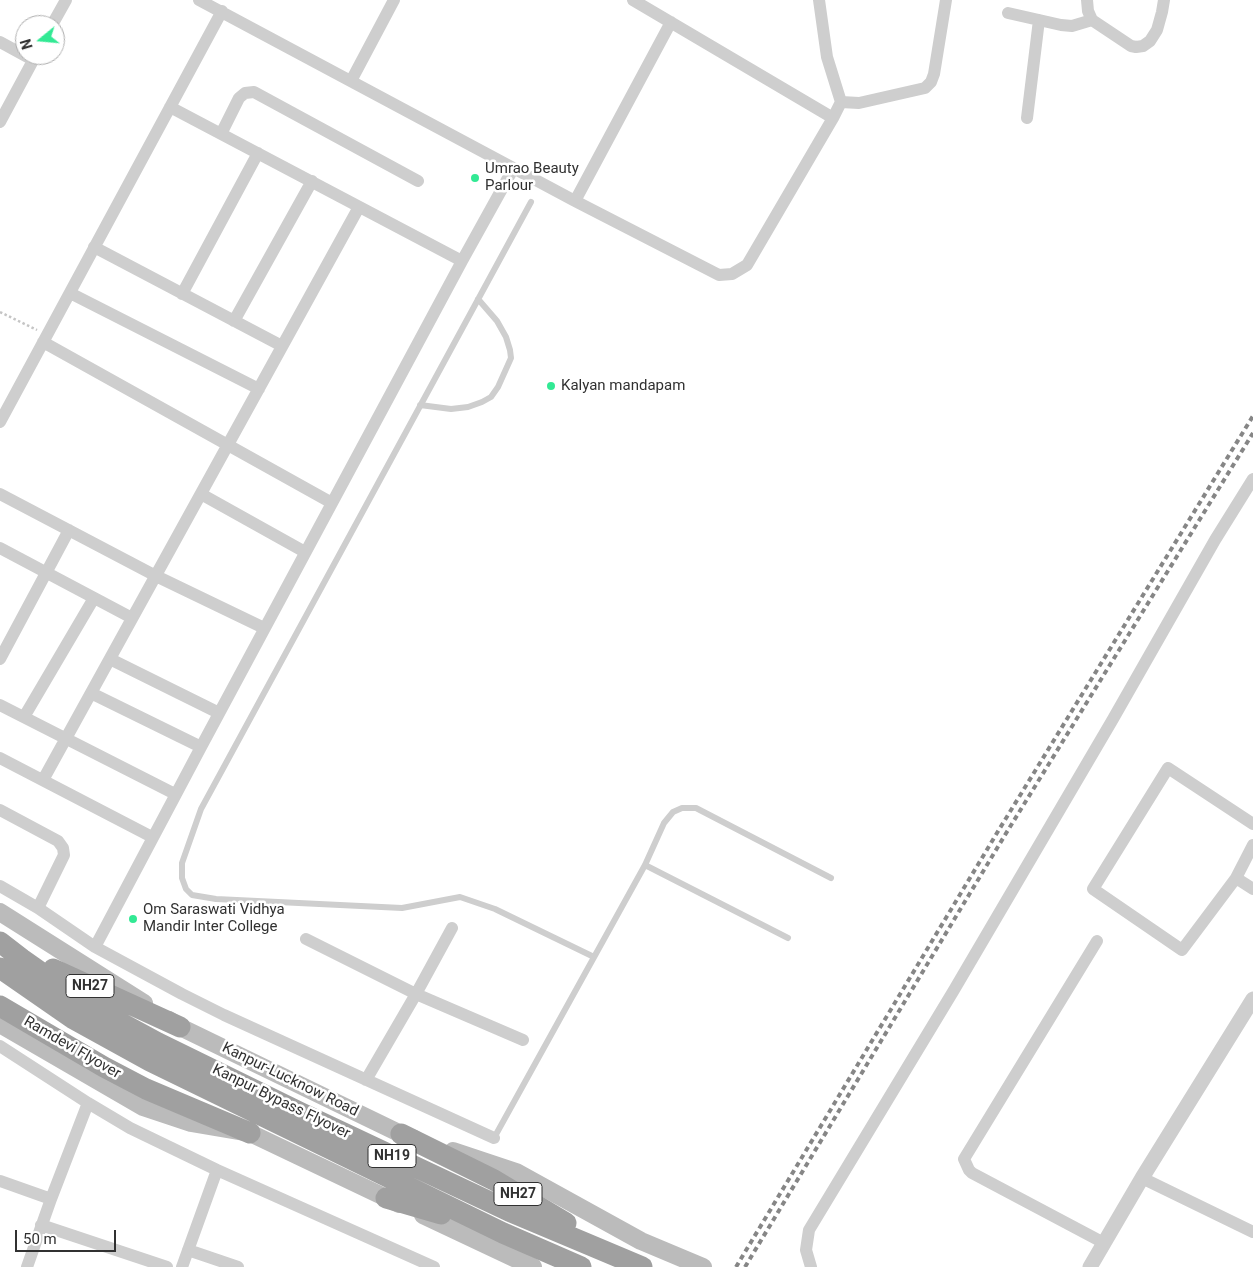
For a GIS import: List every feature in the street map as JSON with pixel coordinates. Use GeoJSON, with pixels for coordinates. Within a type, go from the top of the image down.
{"type":"FeatureCollection","features":[{"type":"Feature","properties":{"kind":"highway","name":"NH27"},"geometry":{"type":"LineString","coordinates":[[0,944],[180,1027]]}},
{"type":"Feature","properties":{"kind":"highway","name":"Kanpur Bypass Flyover"},"geometry":{"type":"LineString","coordinates":[[0,944],[154,1052],[504,1233]]}},
{"type":"Feature","properties":{"kind":"highway","name":"Kanpur Bypass Flyover"},"geometry":{"type":"LineString","coordinates":[[0,968],[72,1018],[292,1108],[509,1211],[636,1264]]}},
{"type":"Feature","properties":{"kind":"highway","name":"Ramdevi Flyover"},"geometry":{"type":"LineString","coordinates":[[0,1006],[104,1067],[144,1098],[250,1133]]}},
{"type":"Feature","properties":{"kind":"highway","name":"NH27"},"geometry":{"type":"LineString","coordinates":[[401,1134],[494,1180],[636,1264]]}},
{"type":"Feature","properties":{"kind":"highway"},"geometry":{"type":"LineString","coordinates":[[386,1198],[504,1233]]}},
{"type":"Feature","properties":{"kind":"highway","name":"NH19"},"geometry":{"type":"LineString","coordinates":[[504,1233],[581,1267]]}},
{"type":"Feature","properties":{"kind":"main road","name":"Kanpur-Lucknow Road"},"geometry":{"type":"LineString","coordinates":[[0,912],[119,986],[180,1027],[401,1134],[516,1172],[641,1241],[703,1267]]}},
{"type":"Feature","properties":{"kind":"main road"},"geometry":{"type":"LineString","coordinates":[[0,1024],[144,1098]]}},
{"type":"Feature","properties":{"kind":"main road"},"geometry":{"type":"LineString","coordinates":[[250,1133],[533,1267]]}},
{"type":"Feature","properties":{"kind":"street"},"geometry":{"type":"LineString","coordinates":[[58,15],[66,0]]}},
{"type":"Feature","properties":{"kind":"street"},"geometry":{"type":"LineString","coordinates":[[199,0],[513,169],[719,275],[732,274],[747,265],[833,118],[840,102],[827,57],[819,0]]}},
{"type":"Feature","properties":{"kind":"street"},"geometry":{"type":"LineString","coordinates":[[351,81],[394,0]]}},
{"type":"Feature","properties":{"kind":"street"},"geometry":{"type":"LineString","coordinates":[[633,0],[833,118]]}},
{"type":"Feature","properties":{"kind":"street"},"geometry":{"type":"LineString","coordinates":[[840,102],[859,103],[925,88],[931,82],[934,74],[946,0]]}},
{"type":"Feature","properties":{"kind":"street"},"geometry":{"type":"LineString","coordinates":[[1088,0],[1088,11],[1092,20],[1131,46],[1136,47],[1143,46],[1150,41],[1157,30],[1164,0]]}},
{"type":"Feature","properties":{"kind":"street"},"geometry":{"type":"LineString","coordinates":[[0,422],[222,12]]}},
{"type":"Feature","properties":{"kind":"street"},"geometry":{"type":"LineString","coordinates":[[1008,13],[1072,26],[1092,20]]}},
{"type":"Feature","properties":{"kind":"street"},"geometry":{"type":"LineString","coordinates":[[1027,118],[1039,20]]}},
{"type":"Feature","properties":{"kind":"street"},"geometry":{"type":"LineString","coordinates":[[575,201],[671,22]]}},
{"type":"Feature","properties":{"kind":"street"},"geometry":{"type":"LineString","coordinates":[[0,42],[15,49]]}},
{"type":"Feature","properties":{"kind":"street"},"geometry":{"type":"LineString","coordinates":[[0,122],[31,65]]}},
{"type":"Feature","properties":{"kind":"street"},"geometry":{"type":"LineString","coordinates":[[221,134],[239,98],[245,92],[254,92],[418,182]]}},
{"type":"Feature","properties":{"kind":"street"},"geometry":{"type":"LineString","coordinates":[[170,107],[462,261]]}},
{"type":"Feature","properties":{"kind":"street"},"geometry":{"type":"LineString","coordinates":[[182,294],[258,153]]}},
{"type":"Feature","properties":{"kind":"street"},"geometry":{"type":"LineString","coordinates":[[95,947],[200,747],[513,169]]}},
{"type":"Feature","properties":{"kind":"street"},"geometry":{"type":"LineString","coordinates":[[234,321],[312,182]]}},
{"type":"Feature","properties":{"kind":"street"},"geometry":{"type":"LineString","coordinates":[[43,780],[360,207]]}},
{"type":"Feature","properties":{"kind":"street"},"geometry":{"type":"LineString","coordinates":[[94,247],[282,346]]}},
{"type":"Feature","properties":{"kind":"street"},"geometry":{"type":"LineString","coordinates":[[70,293],[259,389]]}},
{"type":"Feature","properties":{"kind":"street"},"geometry":{"type":"LineString","coordinates":[[45,339],[228,446],[332,503]]}},
{"type":"Feature","properties":{"kind":"street"},"geometry":{"type":"LineString","coordinates":[[811,1267],[806,1250],[809,1230],[954,990],[1113,719],[1215,540],[1253,478]]}},
{"type":"Feature","properties":{"kind":"street"},"geometry":{"type":"LineString","coordinates":[[0,494],[156,576],[264,628]]}},
{"type":"Feature","properties":{"kind":"street"},"geometry":{"type":"LineString","coordinates":[[201,494],[305,552]]}},
{"type":"Feature","properties":{"kind":"street"},"geometry":{"type":"LineString","coordinates":[[0,659],[69,530]]}},
{"type":"Feature","properties":{"kind":"street"},"geometry":{"type":"LineString","coordinates":[[2,553],[47,572],[132,618]]}},
{"type":"Feature","properties":{"kind":"street"},"geometry":{"type":"LineString","coordinates":[[24,717],[94,598]]}},
{"type":"Feature","properties":{"kind":"street"},"geometry":{"type":"LineString","coordinates":[[110,659],[219,713]]}},
{"type":"Feature","properties":{"kind":"street"},"geometry":{"type":"LineString","coordinates":[[91,693],[200,747]]}},
{"type":"Feature","properties":{"kind":"street"},"geometry":{"type":"LineString","coordinates":[[0,705],[175,794]]}},
{"type":"Feature","properties":{"kind":"street"},"geometry":{"type":"LineString","coordinates":[[0,758],[152,837]]}},
{"type":"Feature","properties":{"kind":"street"},"geometry":{"type":"LineString","coordinates":[[1253,824],[1168,768],[1093,889],[1182,950],[1236,878],[1253,845]]}},
{"type":"Feature","properties":{"kind":"street"},"geometry":{"type":"LineString","coordinates":[[0,810],[58,841],[63,848],[64,856],[38,908]]}},
{"type":"Feature","properties":{"kind":"street"},"geometry":{"type":"LineString","coordinates":[[1236,878],[1253,889]]}},
{"type":"Feature","properties":{"kind":"street"},"geometry":{"type":"LineString","coordinates":[[0,886],[38,908],[95,947],[224,1015],[494,1138]]}},
{"type":"Feature","properties":{"kind":"street"},"geometry":{"type":"LineString","coordinates":[[366,1080],[452,928]]}},
{"type":"Feature","properties":{"kind":"street"},"geometry":{"type":"LineString","coordinates":[[306,939],[416,994],[524,1040]]}},
{"type":"Feature","properties":{"kind":"street"},"geometry":{"type":"LineString","coordinates":[[1097,941],[964,1159],[972,1173],[1104,1243]]}},
{"type":"Feature","properties":{"kind":"street"},"geometry":{"type":"LineString","coordinates":[[1090,1267],[1142,1178],[1253,999]]}},
{"type":"Feature","properties":{"kind":"street"},"geometry":{"type":"LineString","coordinates":[[0,1046],[130,1128],[218,1170],[431,1266]]}},
{"type":"Feature","properties":{"kind":"street"},"geometry":{"type":"LineString","coordinates":[[26,1267],[50,1199],[88,1103]]}},
{"type":"Feature","properties":{"kind":"street"},"geometry":{"type":"LineString","coordinates":[[182,1267],[218,1170]]}},
{"type":"Feature","properties":{"kind":"street"},"geometry":{"type":"LineString","coordinates":[[1142,1178],[1253,1232]]}},
{"type":"Feature","properties":{"kind":"street"},"geometry":{"type":"LineString","coordinates":[[0,1181],[50,1199]]}},
{"type":"Feature","properties":{"kind":"street"},"geometry":{"type":"LineString","coordinates":[[41,1224],[167,1267]]}},
{"type":"Feature","properties":{"kind":"street"},"geometry":{"type":"LineString","coordinates":[[188,1250],[238,1267]]}},
{"type":"Feature","properties":{"kind":"lane"},"geometry":{"type":"LineString","coordinates":[[531,202],[201,809],[182,863],[182,878],[186,888],[192,895],[216,899],[402,908],[460,896],[495,909],[594,957]]}},
{"type":"Feature","properties":{"kind":"lane"},"geometry":{"type":"LineString","coordinates":[[420,405],[451,409],[468,407],[491,397],[498,387],[511,358],[510,350],[506,337],[497,321],[478,299]]}},
{"type":"Feature","properties":{"kind":"lane"},"geometry":{"type":"LineString","coordinates":[[494,1138],[644,865],[664,823],[673,812],[682,808],[696,808],[831,878]]}},
{"type":"Feature","properties":{"kind":"lane"},"geometry":{"type":"LineString","coordinates":[[644,865],[788,938]]}},
{"type":"Feature","properties":{"kind":"path"},"geometry":{"type":"LineString","coordinates":[[0,312],[45,339]]}},
{"type":"Feature","properties":{"kind":"railway"},"geometry":{"type":"LineString","coordinates":[[736,1267],[1000,828],[1253,416]]}},
{"type":"Feature","properties":{"kind":"railway"},"geometry":{"type":"LineString","coordinates":[[745,1267],[1005,835],[1253,433]]}},
{"type":"Feature","properties":{"kind":"place","name":"Umrao Beauty Parlour"},"geometry":{"type":"Point","coordinates":[475,178]}},
{"type":"Feature","properties":{"kind":"place","name":"Kalyan mandapam"},"geometry":{"type":"Point","coordinates":[551,386]}},
{"type":"Feature","properties":{"kind":"place","name":"Om Saraswati Vidhya Mandir Inter College"},"geometry":{"type":"Point","coordinates":[133,919]}}]}
